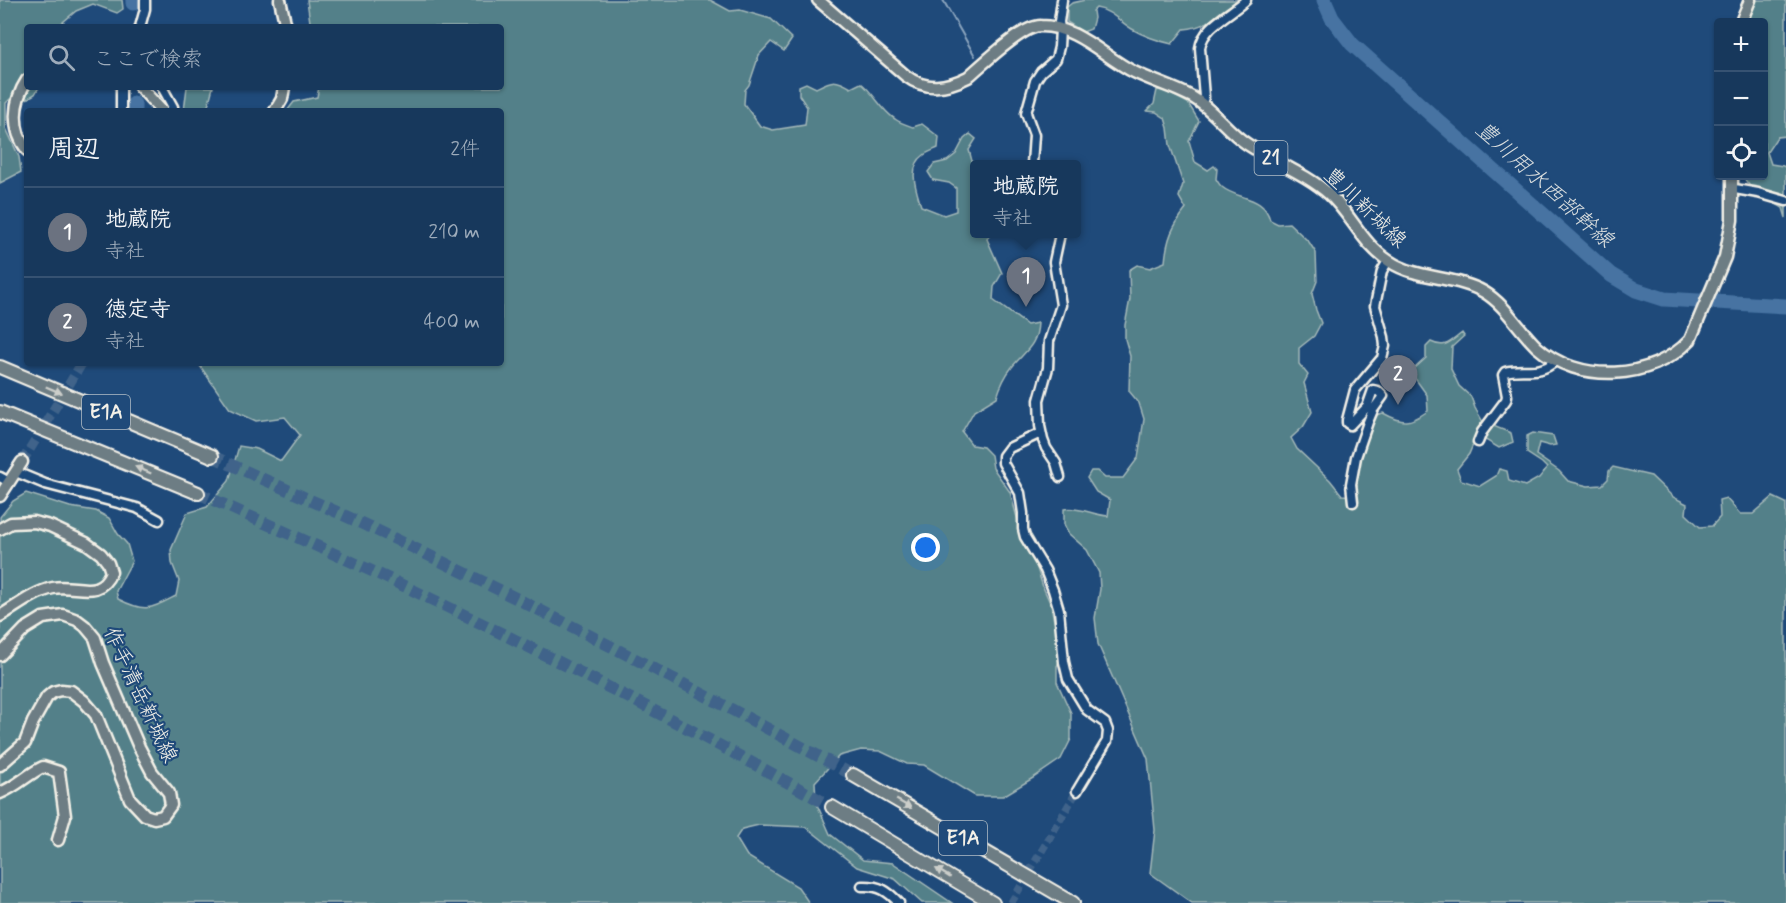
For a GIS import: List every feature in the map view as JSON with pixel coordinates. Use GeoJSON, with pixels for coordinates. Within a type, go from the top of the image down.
{"type":"FeatureCollection","features":[{"type":"Feature","properties":{"kind":"highway","name":"E1A"},"geometry":{"type":"LineString","coordinates":[[0,368],[212,456]]}},
{"type":"Feature","properties":{"kind":"highway","name":"E1A"},"geometry":{"type":"LineString","coordinates":[[0,412],[198,493]]}},
{"type":"Feature","properties":{"kind":"highway","name":"E1A"},"geometry":{"type":"LineString","coordinates":[[853,775],[1073,903]]}},
{"type":"Feature","properties":{"kind":"highway","name":"E1A"},"geometry":{"type":"LineString","coordinates":[[832,807],[993,903]]}},
{"type":"Feature","properties":{"kind":"main road"},"geometry":{"type":"LineString","coordinates":[[280,0],[285,24]]}},
{"type":"Feature","properties":{"kind":"main road","name":"豊川新城線"},"geometry":{"type":"LineString","coordinates":[[818,0],[897,69],[922,86],[945,85],[968,77],[1028,29],[1041,26],[1060,29],[1087,42],[1132,71],[1192,97],[1249,145],[1316,183],[1331,196],[1366,242],[1389,261],[1415,273],[1483,291],[1503,308],[1536,346],[1555,361],[1582,370],[1617,373],[1634,371],[1675,353],[1690,340],[1725,257],[1730,238],[1732,180]]}},
{"type":"Feature","properties":{"kind":"main road"},"geometry":{"type":"LineString","coordinates":[[1743,18],[1750,0]]}},
{"type":"Feature","properties":{"kind":"main road"},"geometry":{"type":"LineString","coordinates":[[24,85],[15,108],[16,129],[24,144]]}},
{"type":"Feature","properties":{"kind":"main road"},"geometry":{"type":"LineString","coordinates":[[143,90],[159,108]]}},
{"type":"Feature","properties":{"kind":"main road"},"geometry":{"type":"LineString","coordinates":[[277,108],[284,90]]}},
{"type":"Feature","properties":{"kind":"main road"},"geometry":{"type":"LineString","coordinates":[[0,496],[5,479],[19,467]]}},
{"type":"Feature","properties":{"kind":"main road"},"geometry":{"type":"LineString","coordinates":[[0,529],[11,523],[33,522],[50,526],[86,543],[101,554],[111,572],[98,588],[86,590],[56,587],[36,594],[0,616]]}},
{"type":"Feature","properties":{"kind":"main road","name":"作手清岳新城線"},"geometry":{"type":"LineString","coordinates":[[0,655],[26,629],[43,618],[63,615],[77,620],[95,638],[103,663],[139,747],[152,772],[169,793],[171,805],[163,816],[154,818],[145,815],[130,799],[96,715],[84,701],[71,692],[61,690],[47,697],[33,722],[25,743],[0,765]]}},
{"type":"Feature","properties":{"kind":"main road"},"geometry":{"type":"LineString","coordinates":[[0,793],[43,767],[59,772],[65,816],[58,840]]}},
{"type":"Feature","properties":{"kind":"street"},"geometry":{"type":"LineString","coordinates":[[141,24],[145,0]]}},
{"type":"Feature","properties":{"kind":"street"},"geometry":{"type":"LineString","coordinates":[[1032,160],[1034,135],[1026,113],[1035,81],[1056,58],[1062,0]]}},
{"type":"Feature","properties":{"kind":"street"},"geometry":{"type":"LineString","coordinates":[[1202,104],[1204,97],[1201,40],[1205,34],[1246,0]]}},
{"type":"Feature","properties":{"kind":"street"},"geometry":{"type":"LineString","coordinates":[[121,90],[121,108]]}},
{"type":"Feature","properties":{"kind":"street"},"geometry":{"type":"LineString","coordinates":[[164,90],[172,108]]}},
{"type":"Feature","properties":{"kind":"street"},"geometry":{"type":"LineString","coordinates":[[1732,180],[1735,189],[1786,201]]}},
{"type":"Feature","properties":{"kind":"street"},"geometry":{"type":"LineString","coordinates":[[1060,238],[1054,262],[1061,305],[1049,341],[1048,368],[1040,400],[1041,433],[1046,448],[1059,468],[1060,477]]}},
{"type":"Feature","properties":{"kind":"street"},"geometry":{"type":"LineString","coordinates":[[1353,502],[1352,484],[1356,457],[1373,410],[1383,396],[1373,390],[1367,407],[1350,425],[1347,420],[1355,390],[1382,358],[1385,346],[1384,337],[1375,306],[1382,271],[1389,261]]}},
{"type":"Feature","properties":{"kind":"street"},"geometry":{"type":"LineString","coordinates":[[1478,442],[1482,432],[1506,399],[1503,375],[1505,372],[1538,370],[1555,361]]}},
{"type":"Feature","properties":{"kind":"street"},"geometry":{"type":"LineString","coordinates":[[1041,433],[1009,448],[1003,456],[1003,463],[1020,493],[1025,537],[1045,570],[1053,590],[1059,610],[1068,679],[1087,710],[1106,723],[1108,731],[1107,741],[1077,791]]}},
{"type":"Feature","properties":{"kind":"street"},"geometry":{"type":"LineString","coordinates":[[19,467],[45,484],[137,508],[159,520]]}},
{"type":"Feature","properties":{"kind":"street"},"geometry":{"type":"LineString","coordinates":[[862,886],[880,887],[889,892],[899,903]]}},
{"type":"Feature","properties":{"kind":"green space"},"geometry":{"type":"Polygon","coordinates":[[[0,0],[122,0],[123,9],[117,13],[93,4],[76,11],[61,24],[24,24],[24,90],[37,90],[25,100],[12,97],[6,103],[6,128],[19,157],[21,172],[0,183],[0,0]]]}},
{"type":"Feature","properties":{"kind":"green space"},"geometry":{"type":"Polygon","coordinates":[[[307,0],[710,0],[730,11],[740,10],[771,19],[792,39],[784,51],[771,42],[759,55],[749,85],[745,90],[744,104],[760,126],[773,130],[805,125],[807,107],[799,95],[799,86],[806,83],[816,88],[837,81],[851,88],[861,83],[897,120],[913,127],[922,124],[939,137],[938,148],[919,160],[914,179],[921,206],[944,215],[956,211],[956,188],[949,183],[933,180],[928,172],[934,164],[947,161],[956,154],[964,139],[970,134],[976,139],[969,150],[972,160],[970,238],[988,238],[1002,273],[994,287],[993,300],[1027,325],[1038,323],[1033,343],[1009,370],[997,397],[974,411],[962,432],[972,445],[983,447],[991,455],[993,468],[1010,492],[1018,521],[1035,542],[1034,559],[1051,605],[1063,654],[1057,666],[1057,682],[1071,713],[1071,739],[1061,759],[1003,796],[975,796],[924,765],[907,764],[880,751],[861,750],[839,756],[815,782],[816,802],[830,834],[863,860],[893,863],[952,903],[922,903],[895,879],[857,867],[806,827],[759,825],[742,829],[736,838],[747,856],[798,887],[809,903],[0,903],[0,517],[13,501],[26,493],[70,507],[96,511],[109,518],[127,544],[132,561],[116,591],[118,599],[135,606],[148,608],[176,596],[179,581],[172,563],[171,550],[187,513],[207,507],[229,481],[239,446],[257,449],[281,461],[300,435],[285,417],[256,421],[230,409],[200,366],[504,366],[504,108],[289,108],[294,102],[317,97],[318,90],[504,90],[504,24],[311,24],[307,0]]]}},
{"type":"Feature","properties":{"kind":"green space"},"geometry":{"type":"Polygon","coordinates":[[[1085,0],[1238,0],[1206,23],[1184,29],[1172,44],[1141,34],[1111,14],[1096,8],[1093,11],[1091,29],[1083,32],[1067,22],[1067,7],[1072,3],[1085,0]]]}},
{"type":"Feature","properties":{"kind":"green space"},"geometry":{"type":"Polygon","coordinates":[[[1754,0],[1786,0],[1786,136],[1777,137],[1768,150],[1768,18],[1747,18],[1754,0]]]}},
{"type":"Feature","properties":{"kind":"green space"},"geometry":{"type":"Polygon","coordinates":[[[187,90],[212,90],[206,108],[184,108],[187,90]]]}},
{"type":"Feature","properties":{"kind":"green space"},"geometry":{"type":"Polygon","coordinates":[[[1157,90],[1165,91],[1188,103],[1199,121],[1189,141],[1195,162],[1208,170],[1214,166],[1217,169],[1216,179],[1221,186],[1262,206],[1270,220],[1278,224],[1289,223],[1309,242],[1316,253],[1317,281],[1312,294],[1321,323],[1314,336],[1299,348],[1299,364],[1308,375],[1304,383],[1312,412],[1303,427],[1291,438],[1297,449],[1330,480],[1342,495],[1356,496],[1359,454],[1376,415],[1383,413],[1406,421],[1428,411],[1427,395],[1414,377],[1393,375],[1395,370],[1415,368],[1426,358],[1426,347],[1431,342],[1444,345],[1462,333],[1464,336],[1452,347],[1451,369],[1459,386],[1471,397],[1483,422],[1511,433],[1513,442],[1499,448],[1484,439],[1475,440],[1469,454],[1457,469],[1461,480],[1480,486],[1496,476],[1499,469],[1507,471],[1509,481],[1525,486],[1539,478],[1547,468],[1527,453],[1527,436],[1533,433],[1553,436],[1556,445],[1539,443],[1536,455],[1559,471],[1568,481],[1588,486],[1602,485],[1608,479],[1609,471],[1613,467],[1651,476],[1673,497],[1687,504],[1686,514],[1700,527],[1712,526],[1720,517],[1719,500],[1726,498],[1740,514],[1753,514],[1773,497],[1786,503],[1786,903],[1192,903],[1150,873],[1155,830],[1148,759],[1098,644],[1095,618],[1100,589],[1099,573],[1087,550],[1068,533],[1064,524],[1064,509],[1108,516],[1110,500],[1096,492],[1087,478],[1091,471],[1097,471],[1105,478],[1123,478],[1138,458],[1144,419],[1139,403],[1129,391],[1130,356],[1125,339],[1125,325],[1130,299],[1129,270],[1137,265],[1150,268],[1165,262],[1171,234],[1186,209],[1179,197],[1183,184],[1170,145],[1165,118],[1156,112],[1147,111],[1154,104],[1157,90]]]}},
{"type":"Feature","properties":{"kind":"green space"},"geometry":{"type":"Polygon","coordinates":[[[1768,155],[1771,164],[1786,168],[1786,218],[1783,208],[1755,191],[1746,180],[1768,180],[1768,155]]]}},
{"type":"Feature","properties":{"kind":"waterway"},"geometry":{"type":"LineString","coordinates":[[943,0],[975,56]]}},
{"type":"Feature","properties":{"kind":"waterway","name":"豊川用水西部幹線"},"geometry":{"type":"LineString","coordinates":[[1324,0],[1332,18],[1352,44],[1611,275],[1636,290],[1664,299],[1786,306]]}},
{"type":"Feature","properties":{"kind":"tunnel"},"geometry":{"type":"LineString","coordinates":[[22,462],[80,366]]}},
{"type":"Feature","properties":{"kind":"tunnel"},"geometry":{"type":"LineString","coordinates":[[212,456],[370,527],[477,579],[639,661],[853,775]]}},
{"type":"Feature","properties":{"kind":"tunnel"},"geometry":{"type":"LineString","coordinates":[[198,493],[372,571],[531,648],[683,726],[832,807]]}},
{"type":"Feature","properties":{"kind":"tunnel"},"geometry":{"type":"LineString","coordinates":[[1011,903],[1077,791]]}},
{"type":"Feature","properties":{"kind":"place","name":"地蔵院"},"geometry":{"type":"Point","coordinates":[1026,307]}},
{"type":"Feature","properties":{"kind":"place","name":"徳定寺"},"geometry":{"type":"Point","coordinates":[1398,405]}}]}
